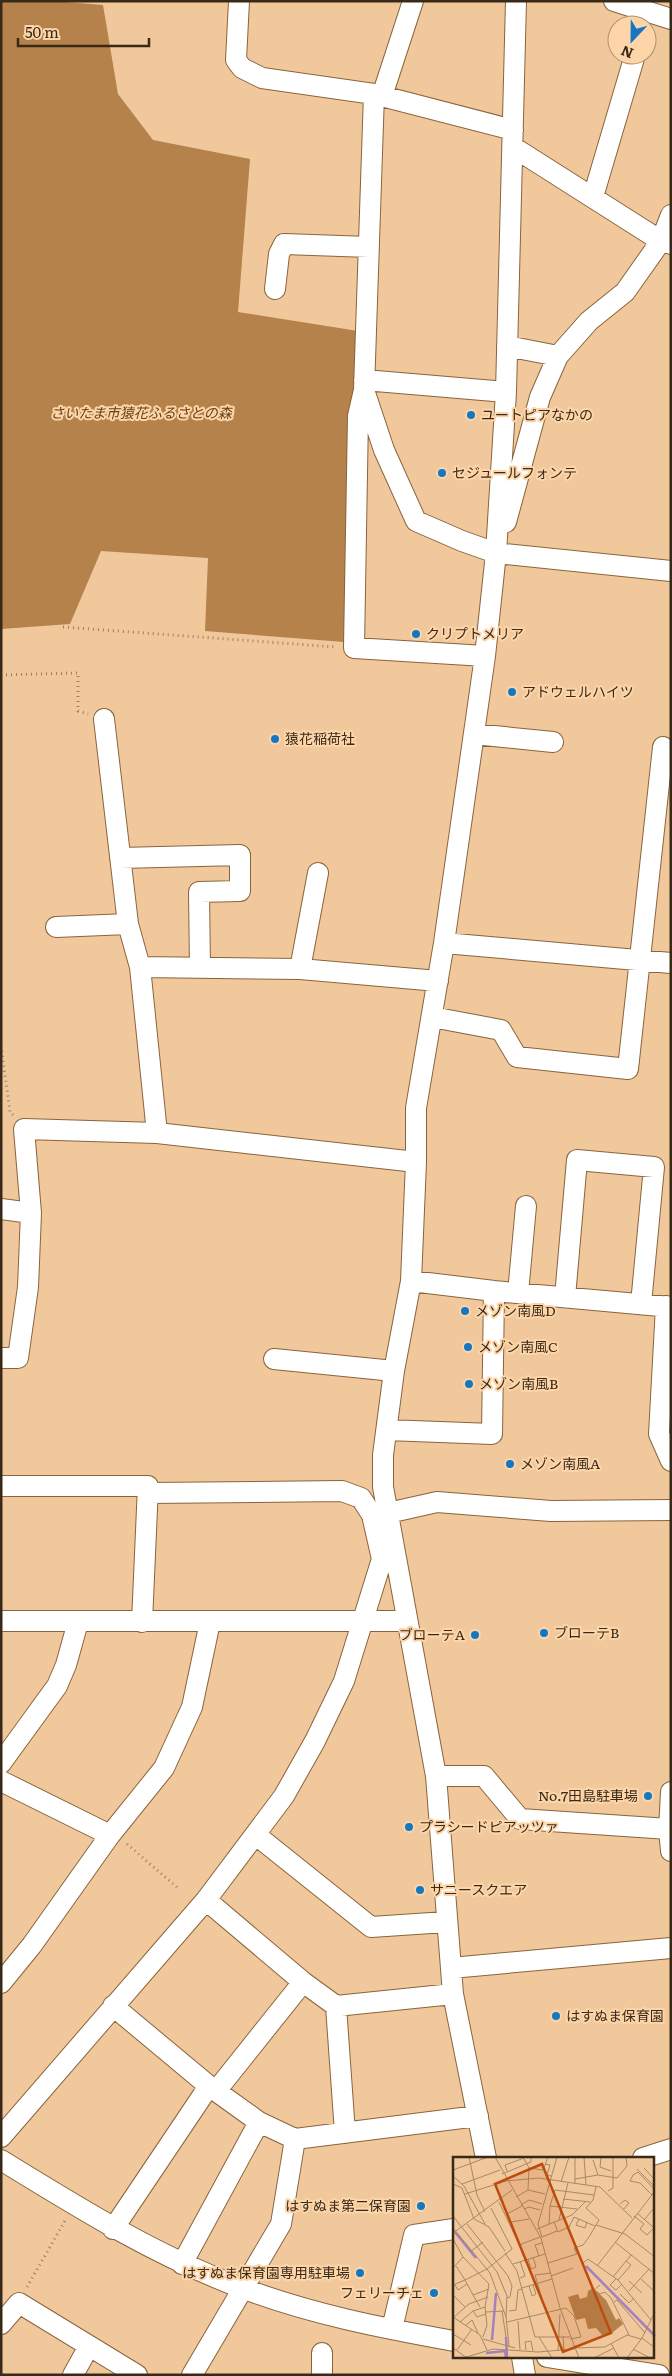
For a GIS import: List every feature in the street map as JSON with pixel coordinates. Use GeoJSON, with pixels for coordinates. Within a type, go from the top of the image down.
{"type":"FeatureCollection","features":[{"type":"Feature","properties":{"kind":"street"},"geometry":{"type":"LineString","coordinates":[[238,1],[236,60],[242,68],[262,78],[378,95],[513,139],[592,197],[666,243]]}},
{"type":"Feature","properties":{"kind":"street"},"geometry":{"type":"LineString","coordinates":[[413,1],[378,95],[369,247],[364,385],[358,416],[354,648],[485,656]]}},
{"type":"Feature","properties":{"kind":"street"},"geometry":{"type":"LineString","coordinates":[[486,2157],[453,1994],[436,1776],[383,1487],[383,1455],[394,1371],[411,1281],[416,1162],[416,1108],[444,943],[485,656],[496,553],[506,392],[516,1]]}},
{"type":"Feature","properties":{"kind":"street"},"geometry":{"type":"LineString","coordinates":[[614,1],[640,15]]}},
{"type":"Feature","properties":{"kind":"street"},"geometry":{"type":"LineString","coordinates":[[657,18],[671,19]]}},
{"type":"Feature","properties":{"kind":"street"},"geometry":{"type":"LineString","coordinates":[[592,197],[632,65]]}},
{"type":"Feature","properties":{"kind":"street"},"geometry":{"type":"LineString","coordinates":[[496,553],[518,484],[540,397],[558,356],[588,320],[625,292],[666,243],[671,215]]}},
{"type":"Feature","properties":{"kind":"street"},"geometry":{"type":"LineString","coordinates":[[275,289],[279,254],[284,244],[369,247]]}},
{"type":"Feature","properties":{"kind":"street"},"geometry":{"type":"LineString","coordinates":[[506,346],[558,356]]}},
{"type":"Feature","properties":{"kind":"street"},"geometry":{"type":"LineString","coordinates":[[364,385],[506,392]]}},
{"type":"Feature","properties":{"kind":"street"},"geometry":{"type":"LineString","coordinates":[[364,385],[384,450],[416,521],[462,542],[496,553],[671,571]]}},
{"type":"Feature","properties":{"kind":"street"},"geometry":{"type":"LineString","coordinates":[[104,719],[128,924],[140,967],[157,1133]]}},
{"type":"Feature","properties":{"kind":"street"},"geometry":{"type":"LineString","coordinates":[[474,734],[553,742]]}},
{"type":"Feature","properties":{"kind":"street"},"geometry":{"type":"LineString","coordinates":[[432,1017],[501,1030],[517,1057],[628,1069],[663,747]]}},
{"type":"Feature","properties":{"kind":"street"},"geometry":{"type":"LineString","coordinates":[[120,858],[240,855],[240,891],[199,892],[200,968]]}},
{"type":"Feature","properties":{"kind":"street"},"geometry":{"type":"LineString","coordinates":[[300,969],[318,873]]}},
{"type":"Feature","properties":{"kind":"street"},"geometry":{"type":"LineString","coordinates":[[56,927],[128,924]]}},
{"type":"Feature","properties":{"kind":"street"},"geometry":{"type":"LineString","coordinates":[[444,943],[671,963]]}},
{"type":"Feature","properties":{"kind":"street"},"geometry":{"type":"LineString","coordinates":[[140,967],[300,969],[438,981]]}},
{"type":"Feature","properties":{"kind":"street"},"geometry":{"type":"LineString","coordinates":[[10,1358],[28,1287],[30,1213],[24,1129],[157,1133],[416,1162]]}},
{"type":"Feature","properties":{"kind":"street"},"geometry":{"type":"LineString","coordinates":[[565,1297],[577,1160],[654,1167],[641,1304]]}},
{"type":"Feature","properties":{"kind":"street"},"geometry":{"type":"LineString","coordinates":[[518,1293],[526,1206]]}},
{"type":"Feature","properties":{"kind":"street"},"geometry":{"type":"LineString","coordinates":[[1,1209],[30,1213]]}},
{"type":"Feature","properties":{"kind":"street"},"geometry":{"type":"LineString","coordinates":[[411,1281],[494,1291],[668,1307],[659,1434],[671,1461]]}},
{"type":"Feature","properties":{"kind":"street"},"geometry":{"type":"LineString","coordinates":[[387,1430],[492,1434],[494,1291]]}},
{"type":"Feature","properties":{"kind":"street"},"geometry":{"type":"LineString","coordinates":[[274,1360],[394,1371]]}},
{"type":"Feature","properties":{"kind":"street"},"geometry":{"type":"LineString","coordinates":[[1,1486],[148,1486],[142,1622]]}},
{"type":"Feature","properties":{"kind":"street"},"geometry":{"type":"LineString","coordinates":[[1,2137],[206,1900],[284,1796],[315,1741],[344,1681],[382,1559],[372,1515],[361,1498],[342,1491],[148,1493]]}},
{"type":"Feature","properties":{"kind":"street"},"geometry":{"type":"LineString","coordinates":[[388,1513],[437,1502],[551,1511],[671,1510]]}},
{"type":"Feature","properties":{"kind":"street"},"geometry":{"type":"LineString","coordinates":[[1,1621],[407,1621]]}},
{"type":"Feature","properties":{"kind":"street"},"geometry":{"type":"LineString","coordinates":[[1,1763],[57,1686],[66,1665],[78,1622]]}},
{"type":"Feature","properties":{"kind":"street"},"geometry":{"type":"LineString","coordinates":[[1,1983],[32,1945],[112,1834],[164,1768],[192,1707],[210,1622]]}},
{"type":"Feature","properties":{"kind":"street"},"geometry":{"type":"LineString","coordinates":[[436,1776],[484,1776],[520,1819],[669,1829]]}},
{"type":"Feature","properties":{"kind":"street"},"geometry":{"type":"LineString","coordinates":[[1,1780],[112,1834]]}},
{"type":"Feature","properties":{"kind":"street"},"geometry":{"type":"LineString","coordinates":[[671,1792],[669,1829],[671,1851]]}},
{"type":"Feature","properties":{"kind":"street"},"geometry":{"type":"LineString","coordinates":[[256,1835],[371,1927],[446,1922]]}},
{"type":"Feature","properties":{"kind":"street"},"geometry":{"type":"LineString","coordinates":[[206,1900],[303,1982],[336,2006],[453,1994]]}},
{"type":"Feature","properties":{"kind":"street"},"geometry":{"type":"LineString","coordinates":[[451,1968],[671,1948]]}},
{"type":"Feature","properties":{"kind":"street"},"geometry":{"type":"LineString","coordinates":[[113,2228],[212,2088],[303,1982]]}},
{"type":"Feature","properties":{"kind":"street"},"geometry":{"type":"LineString","coordinates":[[113,2006],[212,2088],[259,2122],[295,2139],[478,2116]]}},
{"type":"Feature","properties":{"kind":"street"},"geometry":{"type":"LineString","coordinates":[[336,2006],[345,2133]]}},
{"type":"Feature","properties":{"kind":"street"},"geometry":{"type":"LineString","coordinates":[[182,2264],[259,2122]]}},
{"type":"Feature","properties":{"kind":"street"},"geometry":{"type":"LineString","coordinates":[[192,2375],[281,2224],[295,2139]]}},
{"type":"Feature","properties":{"kind":"street"},"geometry":{"type":"LineString","coordinates":[[646,2157],[671,2149]]}},
{"type":"Feature","properties":{"kind":"street"},"geometry":{"type":"LineString","coordinates":[[1,2160],[113,2228],[182,2264],[242,2288],[344,2320],[453,2341]]}},
{"type":"Feature","properties":{"kind":"street"},"geometry":{"type":"LineString","coordinates":[[392,2329],[414,2235],[453,2229]]}},
{"type":"Feature","properties":{"kind":"street"},"geometry":{"type":"LineString","coordinates":[[1,2324],[19,2303],[138,2375]]}},
{"type":"Feature","properties":{"kind":"street"},"geometry":{"type":"LineString","coordinates":[[73,2375],[89,2346]]}},
{"type":"Feature","properties":{"kind":"street"},"geometry":{"type":"LineString","coordinates":[[322,2353],[322,2375]]}},
{"type":"Feature","properties":{"kind":"street"},"geometry":{"type":"LineString","coordinates":[[522,2358],[525,2375]]}},
{"type":"Feature","properties":{"kind":"street"},"geometry":{"type":"LineString","coordinates":[[553,2358],[659,2375]]}},
{"type":"Feature","properties":{"kind":"path"},"geometry":{"type":"LineString","coordinates":[[63,627],[354,648]]}},
{"type":"Feature","properties":{"kind":"path"},"geometry":{"type":"LineString","coordinates":[[1,675],[78,673],[78,711],[104,719]]}},
{"type":"Feature","properties":{"kind":"path"},"geometry":{"type":"LineString","coordinates":[[1,1046],[10,1112],[24,1129]]}},
{"type":"Feature","properties":{"kind":"path"},"geometry":{"type":"LineString","coordinates":[[112,1834],[179,1889]]}},
{"type":"Feature","properties":{"kind":"path"},"geometry":{"type":"LineString","coordinates":[[19,2303],[68,2215]]}},
{"type":"Feature","properties":{"kind":"green space","name":"さいたま市猿花ふるさとの森"},"geometry":{"type":"Polygon","coordinates":[[[1,1],[53,1],[103,5],[118,94],[153,140],[250,159],[238,312],[358,331],[344,642],[205,631],[208,558],[101,551],[70,624],[1,629],[1,1]]]}},
{"type":"Feature","properties":{"kind":"place","name":"ユートピアなかの"},"geometry":{"type":"Point","coordinates":[471,415]}},
{"type":"Feature","properties":{"kind":"place","name":"セジュールフォンテ"},"geometry":{"type":"Point","coordinates":[442,473]}},
{"type":"Feature","properties":{"kind":"place","name":"クリプトメリア"},"geometry":{"type":"Point","coordinates":[416,634]}},
{"type":"Feature","properties":{"kind":"place","name":"アドウェルハイツ"},"geometry":{"type":"Point","coordinates":[512,692]}},
{"type":"Feature","properties":{"kind":"place","name":"猿花稲荷社"},"geometry":{"type":"Point","coordinates":[275,739]}},
{"type":"Feature","properties":{"kind":"place","name":"メゾン南風D"},"geometry":{"type":"Point","coordinates":[465,1311]}},
{"type":"Feature","properties":{"kind":"place","name":"メゾン南風C"},"geometry":{"type":"Point","coordinates":[468,1347]}},
{"type":"Feature","properties":{"kind":"place","name":"メゾン南風B"},"geometry":{"type":"Point","coordinates":[469,1384]}},
{"type":"Feature","properties":{"kind":"place","name":"メゾン南風A"},"geometry":{"type":"Point","coordinates":[510,1464]}},
{"type":"Feature","properties":{"kind":"place","name":"ブローテB"},"geometry":{"type":"Point","coordinates":[544,1633]}},
{"type":"Feature","properties":{"kind":"place","name":"ブローテA"},"geometry":{"type":"Point","coordinates":[475,1635]}},
{"type":"Feature","properties":{"kind":"place","name":"No.7田島駐車場"},"geometry":{"type":"Point","coordinates":[648,1796]}},
{"type":"Feature","properties":{"kind":"place","name":"プラシードピアッツァ"},"geometry":{"type":"Point","coordinates":[409,1827]}},
{"type":"Feature","properties":{"kind":"place","name":"サニースクエア"},"geometry":{"type":"Point","coordinates":[420,1890]}},
{"type":"Feature","properties":{"kind":"place","name":"はすぬま保育園"},"geometry":{"type":"Point","coordinates":[556,2016]}},
{"type":"Feature","properties":{"kind":"place","name":"はすぬま第二保育園"},"geometry":{"type":"Point","coordinates":[421,2206]}},
{"type":"Feature","properties":{"kind":"place","name":"はすぬま保育園専用駐車場"},"geometry":{"type":"Point","coordinates":[360,2273]}},
{"type":"Feature","properties":{"kind":"place","name":"フェリーチェ"},"geometry":{"type":"Point","coordinates":[434,2293]}}]}
